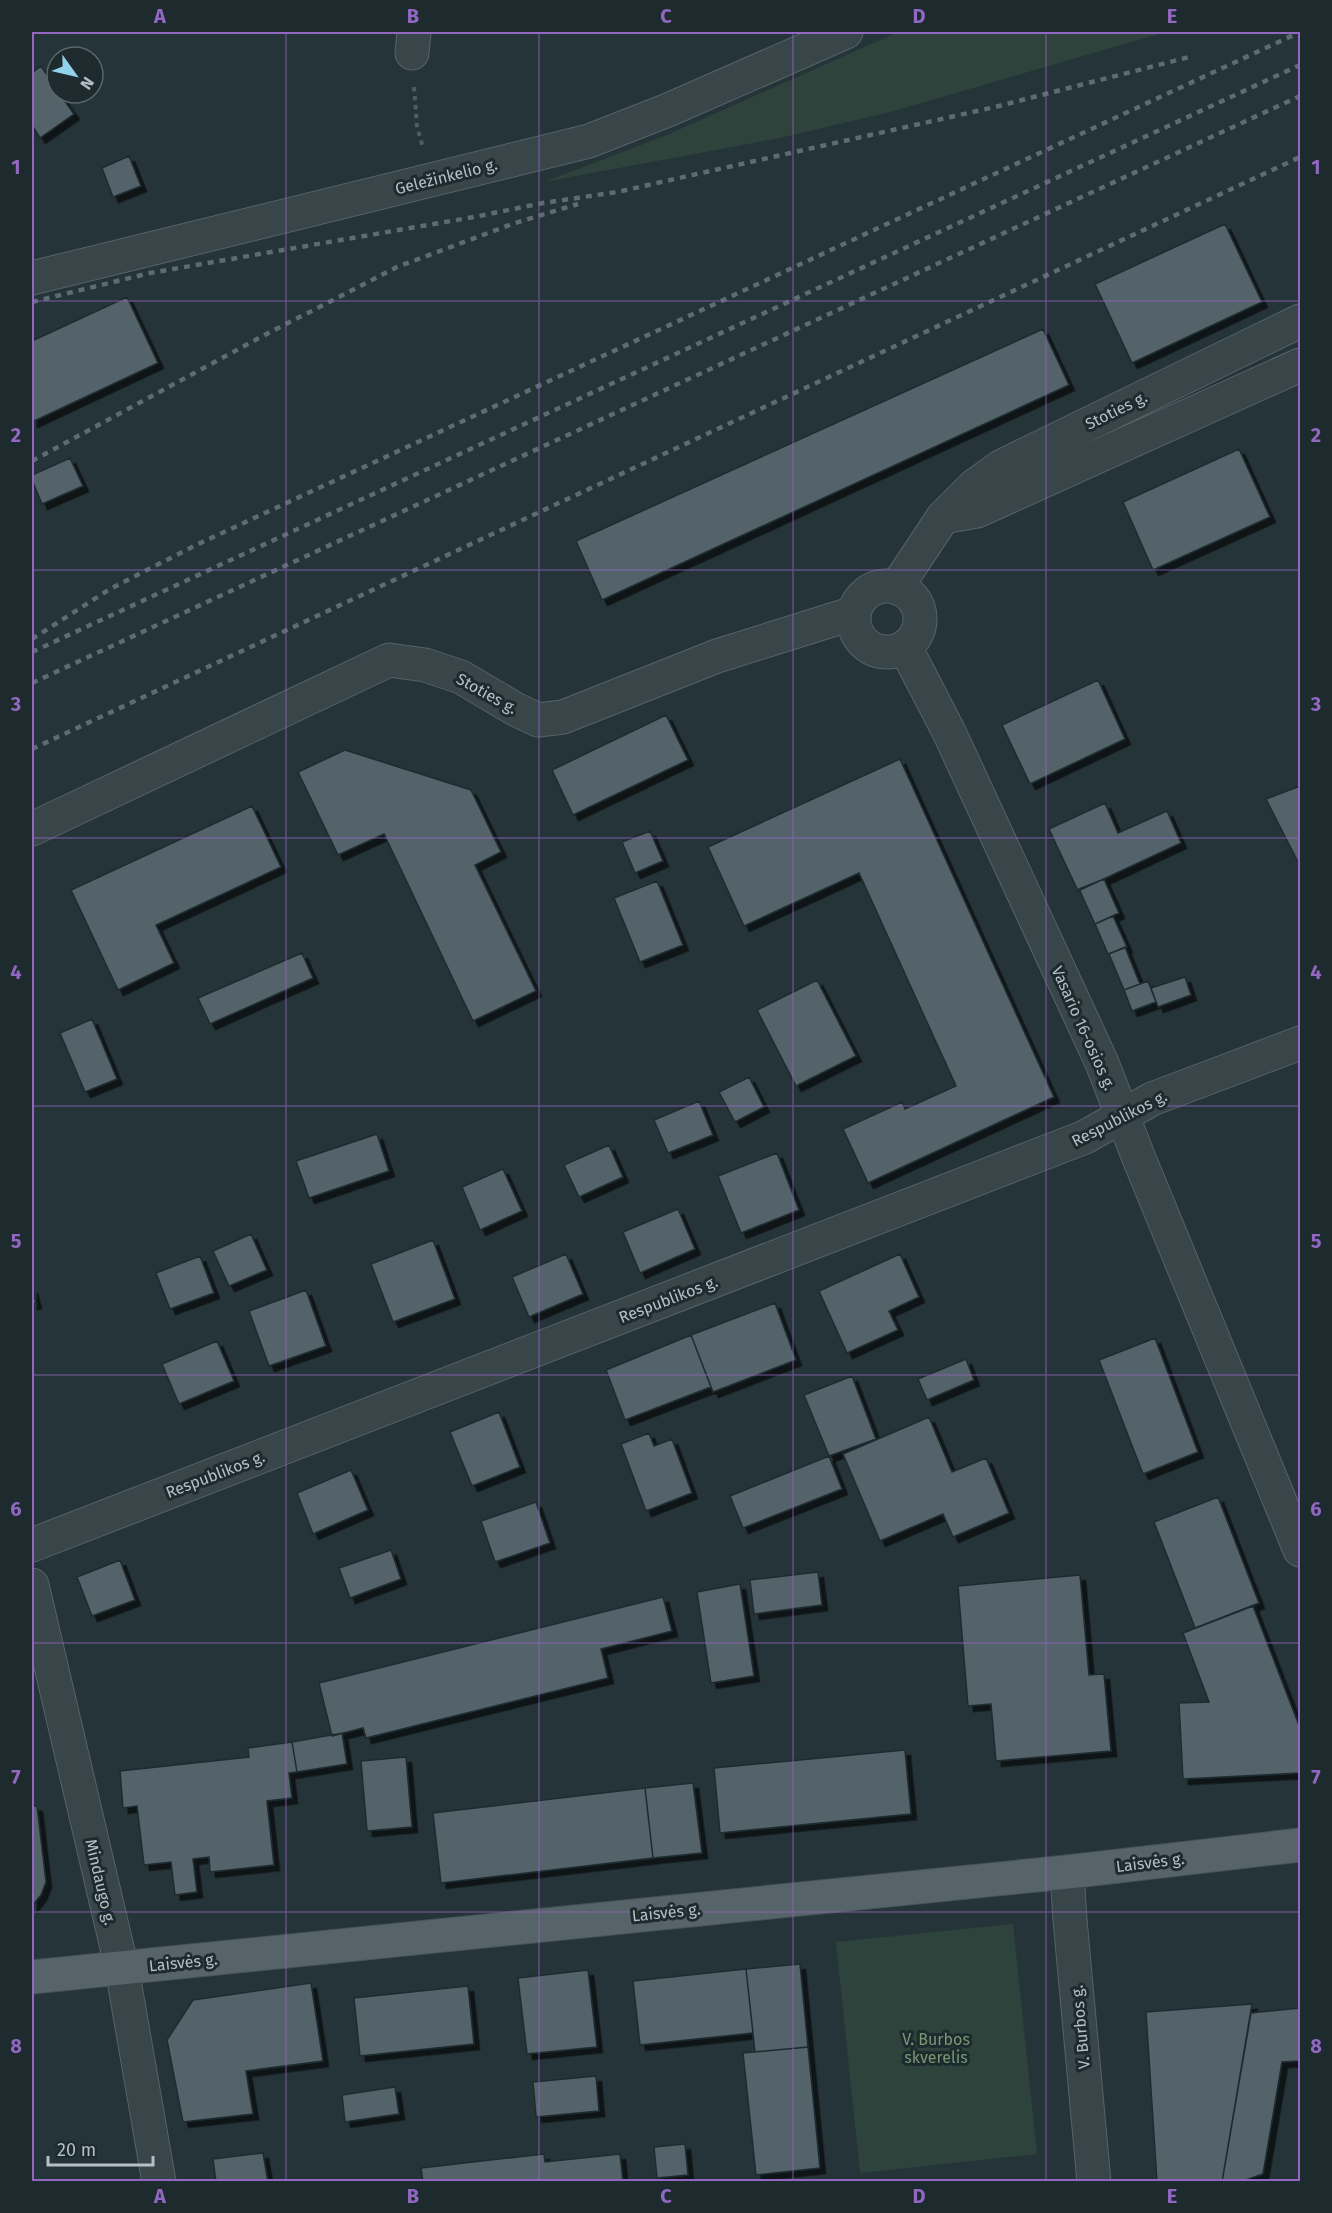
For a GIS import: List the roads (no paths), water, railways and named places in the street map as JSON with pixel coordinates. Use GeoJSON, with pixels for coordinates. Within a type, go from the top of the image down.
{"type":"FeatureCollection","features":[{"type":"Feature","properties":{"kind":"main road","name":"Laisvės g."},"geometry":{"type":"LineString","coordinates":[[32,1977],[1067,1872],[1300,1845]]}},
{"type":"Feature","properties":{"kind":"street","name":"Geležinkelio g."},"geometry":{"type":"LineString","coordinates":[[32,278],[588,141],[668,110],[846,32]]}},
{"type":"Feature","properties":{"kind":"street","name":"Stoties g."},"geometry":{"type":"LineString","coordinates":[[896,588],[943,516],[974,486],[1002,466],[1300,321]]}},
{"type":"Feature","properties":{"kind":"street"},"geometry":{"type":"LineString","coordinates":[[943,516],[977,511],[1300,365]]}},
{"type":"Feature","properties":{"kind":"street"},"geometry":{"type":"LineString","coordinates":[[885,586],[896,588],[906,592],[914,600],[920,620],[918,631],[905,647],[895,652],[873,650],[857,635],[854,613],[865,594],[885,586]]}},
{"type":"Feature","properties":{"kind":"street","name":"Stoties g."},"geometry":{"type":"LineString","coordinates":[[32,829],[389,660],[425,665],[461,677],[538,720],[563,717],[717,656],[854,613]]}},
{"type":"Feature","properties":{"kind":"street","name":"Vasario 16-osios g."},"geometry":{"type":"LineString","coordinates":[[905,647],[964,764],[1102,1064],[1300,1550]]}},
{"type":"Feature","properties":{"kind":"street","name":"Respublikos g."},"geometry":{"type":"LineString","coordinates":[[32,1545],[1085,1137],[1152,1099],[1300,1043]]}},
{"type":"Feature","properties":{"kind":"street","name":"Mindaugo g."},"geometry":{"type":"LineString","coordinates":[[32,1585],[122,1969],[159,2181]]}},
{"type":"Feature","properties":{"kind":"street","name":"V. Burbos g."},"geometry":{"type":"LineString","coordinates":[[1067,1872],[1094,2181]]}},
{"type":"Feature","properties":{"kind":"railway"},"geometry":{"type":"LineString","coordinates":[[32,639],[110,589],[194,546],[1300,32]]}},
{"type":"Feature","properties":{"kind":"railway"},"geometry":{"type":"LineString","coordinates":[[32,302],[150,273],[543,203],[617,192],[995,107],[1193,56]]}},
{"type":"Feature","properties":{"kind":"railway"},"geometry":{"type":"LineString","coordinates":[[32,652],[1300,65]]}},
{"type":"Feature","properties":{"kind":"railway"},"geometry":{"type":"LineString","coordinates":[[32,683],[1300,96]]}},
{"type":"Feature","properties":{"kind":"railway"},"geometry":{"type":"LineString","coordinates":[[32,749],[1300,157]]}},
{"type":"Feature","properties":{"kind":"railway"},"geometry":{"type":"LineString","coordinates":[[32,461],[259,338],[397,267],[515,223],[578,204]]}},
{"type":"Feature","properties":{"kind":"park label","name":"V. Burbos skverelis"},"geometry":{"type":"Point","coordinates":[936,2048]}}]}
